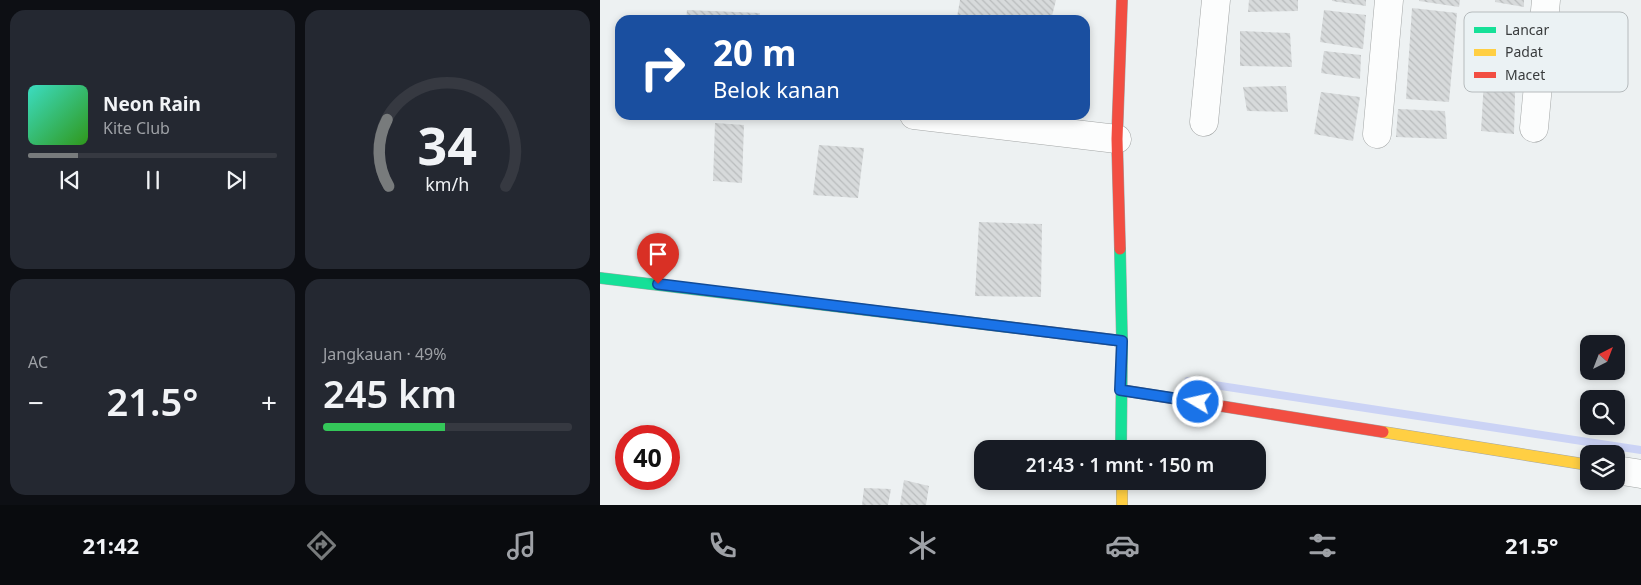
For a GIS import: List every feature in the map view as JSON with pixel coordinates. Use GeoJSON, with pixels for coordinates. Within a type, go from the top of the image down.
{"type":"FeatureCollection","features":[{"type":"Feature","properties":{"kind":"street"},"geometry":{"type":"LineString","coordinates":[[1121,440],[1122,341],[1117,139],[1122,0]]}},
{"type":"Feature","properties":{"kind":"street"},"geometry":{"type":"LineString","coordinates":[[1204,122],[1216,0]]}},
{"type":"Feature","properties":{"kind":"street"},"geometry":{"type":"LineString","coordinates":[[1377,134],[1389,0]]}},
{"type":"Feature","properties":{"kind":"street"},"geometry":{"type":"LineString","coordinates":[[1534,128],[1537,92]]}},
{"type":"Feature","properties":{"kind":"street"},"geometry":{"type":"LineString","coordinates":[[956,120],[1117,139]]}},
{"type":"Feature","properties":{"kind":"street"},"geometry":{"type":"LineString","coordinates":[[600,278],[1122,341]]}},
{"type":"Feature","properties":{"kind":"street"},"geometry":{"type":"LineString","coordinates":[[1120,390],[1580,464]]}},
{"type":"Feature","properties":{"kind":"street"},"geometry":{"type":"LineString","coordinates":[[1625,471],[1641,474]]}},
{"type":"Feature","properties":{"kind":"street"},"geometry":{"type":"LineString","coordinates":[[1122,490],[1122,505]]}},
{"type":"Feature","properties":{"kind":"building"},"geometry":{"type":"Polygon","coordinates":[[[960,0],[1056,0],[1052,15],[957,15],[960,0]]]}},
{"type":"Feature","properties":{"kind":"building"},"geometry":{"type":"Polygon","coordinates":[[[1249,0],[1298,0],[1298,11],[1248,12],[1249,0]]]}},
{"type":"Feature","properties":{"kind":"building"},"geometry":{"type":"Polygon","coordinates":[[[1366,0],[1366,6],[1332,1],[1366,0]]]}},
{"type":"Feature","properties":{"kind":"building"},"geometry":{"type":"Polygon","coordinates":[[[1419,0],[1460,0],[1459,7],[1419,0]]]}},
{"type":"Feature","properties":{"kind":"building"},"geometry":{"type":"Polygon","coordinates":[[[1495,0],[1524,0],[1524,7],[1495,2],[1495,0]]]}},
{"type":"Feature","properties":{"kind":"building"},"geometry":{"type":"Polygon","coordinates":[[[1412,8],[1457,13],[1449,102],[1406,99],[1412,8]]]}},
{"type":"Feature","properties":{"kind":"building"},"geometry":{"type":"Polygon","coordinates":[[[687,10],[760,13],[760,15],[686,15],[687,10]]]}},
{"type":"Feature","properties":{"kind":"building"},"geometry":{"type":"Polygon","coordinates":[[[1324,10],[1366,15],[1363,49],[1320,42],[1324,10]]]}},
{"type":"Feature","properties":{"kind":"building"},"geometry":{"type":"Polygon","coordinates":[[[1240,31],[1290,33],[1292,67],[1240,66],[1240,31]]]}},
{"type":"Feature","properties":{"kind":"building"},"geometry":{"type":"Polygon","coordinates":[[[1324,51],[1361,55],[1360,79],[1321,73],[1324,51]]]}},
{"type":"Feature","properties":{"kind":"building"},"geometry":{"type":"Polygon","coordinates":[[[1286,86],[1288,112],[1247,111],[1243,87],[1286,86]]]}},
{"type":"Feature","properties":{"kind":"building"},"geometry":{"type":"Polygon","coordinates":[[[1321,92],[1360,97],[1353,141],[1314,134],[1321,92]]]}},
{"type":"Feature","properties":{"kind":"building"},"geometry":{"type":"Polygon","coordinates":[[[1483,92],[1515,92],[1514,134],[1481,131],[1483,92]]]}},
{"type":"Feature","properties":{"kind":"building"},"geometry":{"type":"Polygon","coordinates":[[[1398,109],[1445,111],[1447,139],[1396,137],[1398,109]]]}},
{"type":"Feature","properties":{"kind":"building"},"geometry":{"type":"Polygon","coordinates":[[[715,123],[744,125],[742,183],[713,181],[715,123]]]}},
{"type":"Feature","properties":{"kind":"building"},"geometry":{"type":"Polygon","coordinates":[[[819,145],[864,148],[858,198],[813,195],[819,145]]]}},
{"type":"Feature","properties":{"kind":"building"},"geometry":{"type":"Polygon","coordinates":[[[979,222],[1042,224],[1041,297],[975,296],[979,222]]]}},
{"type":"Feature","properties":{"kind":"building"},"geometry":{"type":"Polygon","coordinates":[[[904,480],[929,486],[926,505],[900,505],[904,480]]]}},
{"type":"Feature","properties":{"kind":"building"},"geometry":{"type":"Polygon","coordinates":[[[864,488],[891,489],[888,505],[862,505],[864,488]]]}},
{"type":"Feature","properties":{"kind":"waterway"},"geometry":{"type":"LineString","coordinates":[[1188,381],[1641,450]]}},
{"type":"Feature","properties":{"kind":"traffic: fast"},"geometry":{"type":"LineString","coordinates":[[1120,249],[1121,440]]}},
{"type":"Feature","properties":{"kind":"traffic: fast"},"geometry":{"type":"LineString","coordinates":[[600,278],[1016,328]]}},
{"type":"Feature","properties":{"kind":"traffic: slow"},"geometry":{"type":"LineString","coordinates":[[1383,432],[1580,464]]}},
{"type":"Feature","properties":{"kind":"traffic: slow"},"geometry":{"type":"LineString","coordinates":[[1122,490],[1122,505]]}},
{"type":"Feature","properties":{"kind":"traffic: jam"},"geometry":{"type":"LineString","coordinates":[[1120,249],[1117,139],[1122,0]]}},
{"type":"Feature","properties":{"kind":"traffic: jam"},"geometry":{"type":"LineString","coordinates":[[1016,328],[1122,341]]}},
{"type":"Feature","properties":{"kind":"traffic: jam"},"geometry":{"type":"LineString","coordinates":[[1121,390],[1383,432]]}},
{"type":"Feature","properties":{"kind":"route"},"geometry":{"type":"LineString","coordinates":[[658,284],[1122,341],[1120,390],[1198,402]]}}]}
